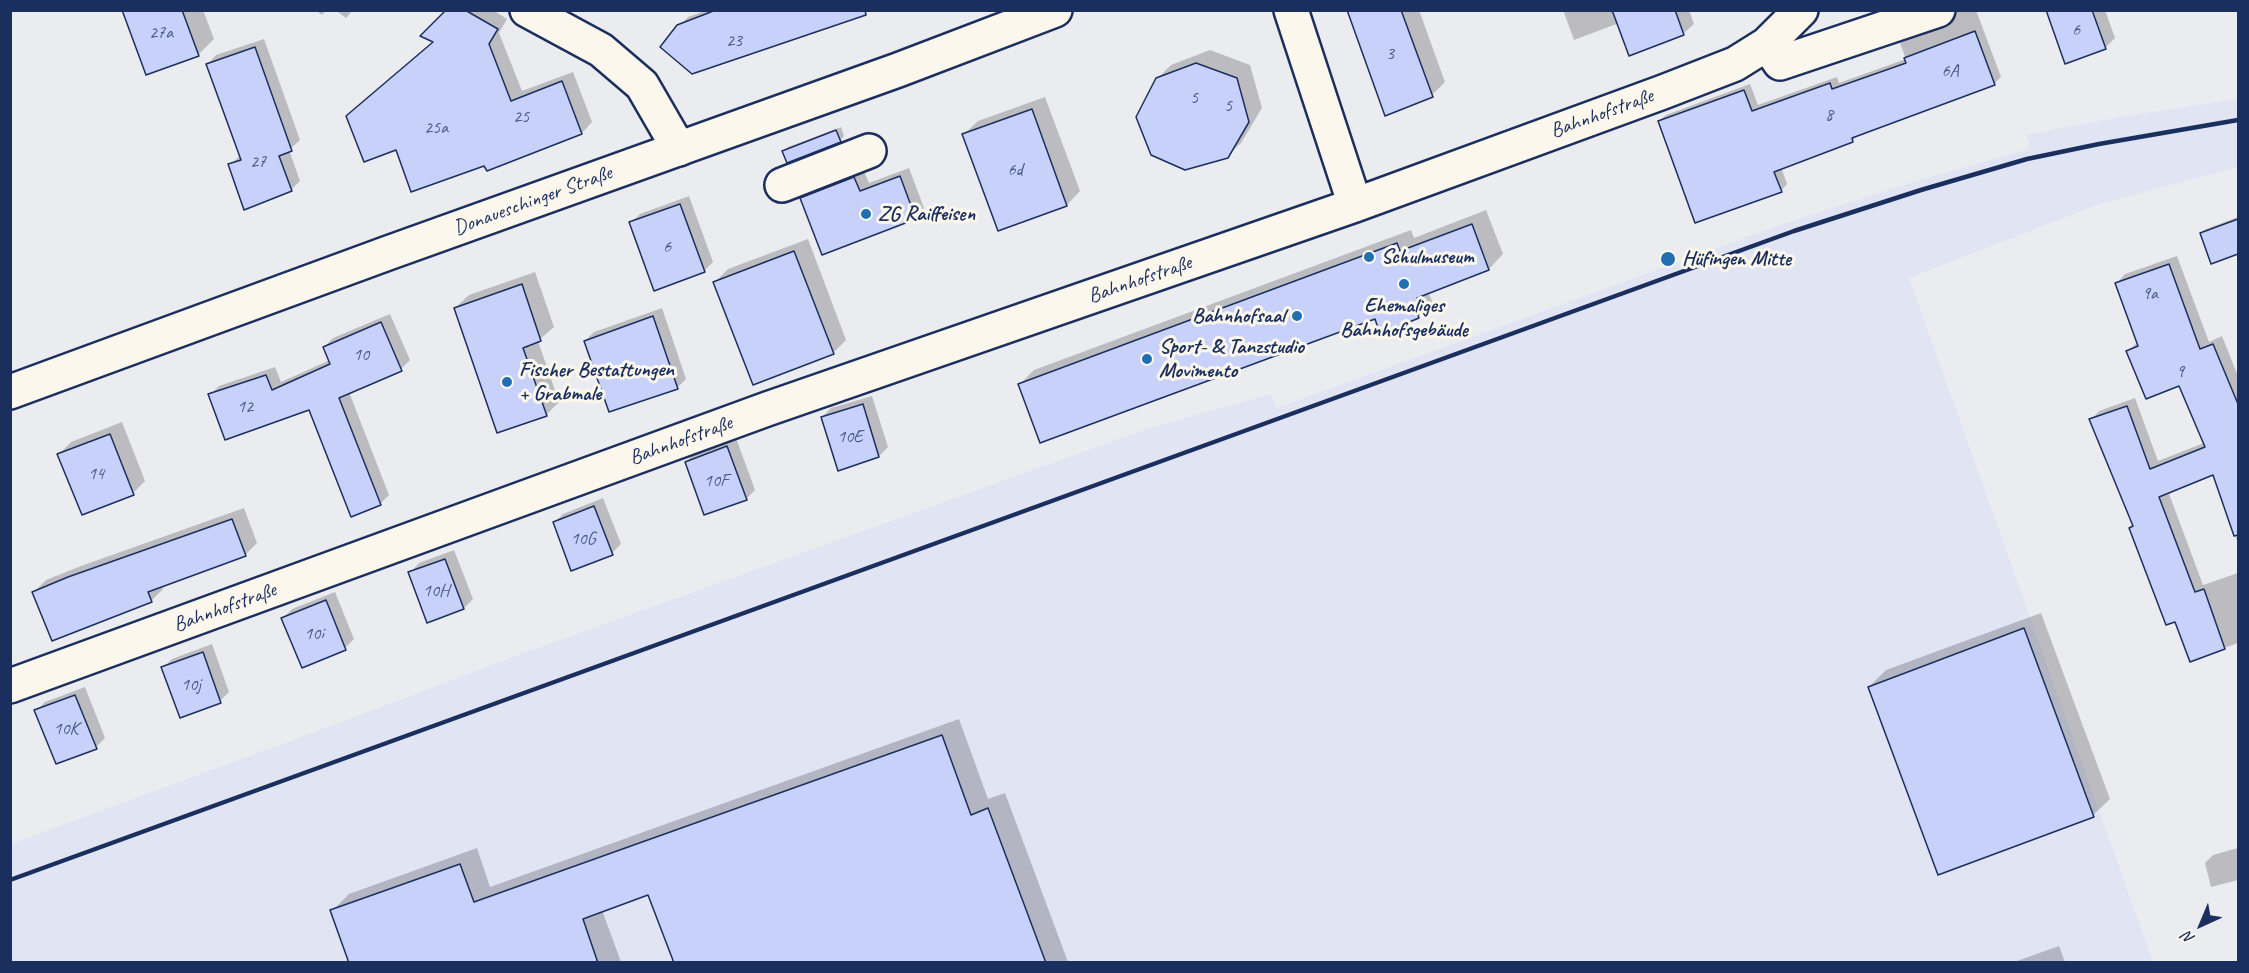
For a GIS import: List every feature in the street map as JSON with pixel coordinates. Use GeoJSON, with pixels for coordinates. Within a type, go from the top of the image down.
{"type":"FeatureCollection","features":[{"type":"Feature","properties":{"kind":"street"},"geometry":{"type":"LineString","coordinates":[[527,10],[601,50],[642,85],[679,148]]}},
{"type":"Feature","properties":{"kind":"street","name":"Donaueschinger Straße"},"geometry":{"type":"LineString","coordinates":[[10,392],[399,249],[898,70],[1055,10]]}},
{"type":"Feature","properties":{"kind":"street"},"geometry":{"type":"LineString","coordinates":[[1291,10],[1355,205]]}},
{"type":"Feature","properties":{"kind":"street","name":"Bahnhofstraße"},"geometry":{"type":"LineString","coordinates":[[10,686],[767,409],[1355,205],[1674,88],[1735,64],[1767,44],[1802,10]]}},
{"type":"Feature","properties":{"kind":"street"},"geometry":{"type":"LineString","coordinates":[[1767,44],[1780,63],[1938,10]]}},
{"type":"Feature","properties":{"kind":"street"},"geometry":{"type":"LineString","coordinates":[[782,185],[869,151]]}},
{"type":"Feature","properties":{"kind":"shaded area"},"geometry":{"type":"Polygon","coordinates":[[[2238,99],[2238,167],[2099,204],[1909,278],[2153,962],[11,962],[11,844],[524,653],[1150,428],[1271,394],[1277,408],[1789,222],[1920,180],[2029,149],[2027,135],[2114,118],[2238,99]]]}},
{"type":"Feature","properties":{"kind":"building"},"geometry":{"type":"Polygon","coordinates":[[[122,10],[182,10],[199,56],[146,75],[122,10]]]}},
{"type":"Feature","properties":{"kind":"building"},"geometry":{"type":"Polygon","coordinates":[[[446,10],[465,10],[498,29],[489,44],[511,101],[562,81],[582,134],[487,171],[484,166],[411,192],[396,150],[364,162],[346,116],[433,42],[420,36],[446,10]]]}},
{"type":"Feature","properties":{"kind":"building"},"geometry":{"type":"Polygon","coordinates":[[[716,10],[865,10],[866,15],[692,74],[660,47],[677,25],[716,10]]]}},
{"type":"Feature","properties":{"kind":"building"},"geometry":{"type":"Polygon","coordinates":[[[1347,10],[1401,10],[1433,97],[1385,116],[1347,10]]]}},
{"type":"Feature","properties":{"kind":"building"},"geometry":{"type":"Polygon","coordinates":[[[1612,10],[1675,10],[1684,35],[1629,56],[1612,10]]]}},
{"type":"Feature","properties":{"kind":"building"},"geometry":{"type":"Polygon","coordinates":[[[2046,10],[2092,10],[2106,49],[2065,64],[2046,10]]]}},
{"type":"Feature","properties":{"kind":"building"},"geometry":{"type":"Polygon","coordinates":[[[1975,31],[1995,85],[1852,138],[1853,142],[1774,172],[1782,192],[1695,223],[1658,121],[1744,90],[1752,111],[1830,83],[1832,89],[1906,63],[1904,58],[1975,31]]]}},
{"type":"Feature","properties":{"kind":"building"},"geometry":{"type":"Polygon","coordinates":[[[255,47],[292,151],[279,156],[292,191],[244,210],[228,164],[241,160],[206,64],[255,47]]]}},
{"type":"Feature","properties":{"kind":"building"},"geometry":{"type":"Polygon","coordinates":[[[1196,63],[1237,78],[1249,122],[1228,158],[1185,170],[1151,155],[1136,117],[1156,78],[1196,63]]]}},
{"type":"Feature","properties":{"kind":"building"},"geometry":{"type":"Polygon","coordinates":[[[1032,109],[1067,206],[998,231],[962,134],[1032,109]]]}},
{"type":"Feature","properties":{"kind":"building"},"geometry":{"type":"Polygon","coordinates":[[[836,130],[841,142],[787,163],[782,151],[836,130]]]}},
{"type":"Feature","properties":{"kind":"building","name":"ZG Raiffeisen"},"geometry":{"type":"Polygon","coordinates":[[[900,176],[916,219],[822,255],[800,198],[854,177],[860,191],[900,176]]]}},
{"type":"Feature","properties":{"kind":"building"},"geometry":{"type":"Polygon","coordinates":[[[680,204],[705,272],[654,291],[629,222],[680,204]]]}},
{"type":"Feature","properties":{"kind":"building"},"geometry":{"type":"Polygon","coordinates":[[[2238,219],[2238,254],[2211,264],[2200,233],[2238,219]]]}},
{"type":"Feature","properties":{"kind":"building"},"geometry":{"type":"Polygon","coordinates":[[[1472,224],[1489,270],[1417,298],[1419,303],[1414,305],[1419,318],[1380,334],[1375,319],[1040,443],[1018,384],[1397,243],[1400,251],[1472,224]]]}},
{"type":"Feature","properties":{"kind":"building"},"geometry":{"type":"Polygon","coordinates":[[[794,251],[834,354],[753,385],[713,282],[794,251]]]}},
{"type":"Feature","properties":{"kind":"building"},"geometry":{"type":"Polygon","coordinates":[[[2169,264],[2200,349],[2213,344],[2238,404],[2238,535],[2234,536],[2213,475],[2159,497],[2195,592],[2204,589],[2225,649],[2190,662],[2175,622],[2166,625],[2129,528],[2133,526],[2089,419],[2127,406],[2150,469],[2205,447],[2179,386],[2146,399],[2126,351],[2138,346],[2115,283],[2169,264]]]}},
{"type":"Feature","properties":{"kind":"building","name":"Fischer Bestattungen + Grabmale"},"geometry":{"type":"Polygon","coordinates":[[[522,284],[541,341],[523,348],[547,416],[497,433],[454,308],[522,284]]]}},
{"type":"Feature","properties":{"kind":"building"},"geometry":{"type":"Polygon","coordinates":[[[653,316],[678,389],[609,412],[584,341],[653,316]]]}},
{"type":"Feature","properties":{"kind":"building"},"geometry":{"type":"Polygon","coordinates":[[[381,322],[402,371],[339,398],[381,505],[351,517],[309,410],[225,440],[208,394],[266,375],[272,390],[330,364],[323,347],[381,322]]]}},
{"type":"Feature","properties":{"kind":"building"},"geometry":{"type":"Polygon","coordinates":[[[863,404],[879,457],[838,471],[821,417],[863,404]]]}},
{"type":"Feature","properties":{"kind":"building"},"geometry":{"type":"Polygon","coordinates":[[[110,434],[134,495],[82,515],[57,454],[110,434]]]}},
{"type":"Feature","properties":{"kind":"building"},"geometry":{"type":"Polygon","coordinates":[[[727,446],[747,500],[704,515],[685,462],[727,446]]]}},
{"type":"Feature","properties":{"kind":"building"},"geometry":{"type":"Polygon","coordinates":[[[594,506],[613,555],[571,571],[553,522],[594,506]]]}},
{"type":"Feature","properties":{"kind":"building"},"geometry":{"type":"Polygon","coordinates":[[[232,519],[246,556],[148,592],[152,602],[52,641],[32,592],[232,519]]]}},
{"type":"Feature","properties":{"kind":"building"},"geometry":{"type":"Polygon","coordinates":[[[445,559],[464,609],[427,623],[408,572],[445,559]]]}},
{"type":"Feature","properties":{"kind":"building"},"geometry":{"type":"Polygon","coordinates":[[[326,600],[346,650],[302,668],[281,618],[326,600]]]}},
{"type":"Feature","properties":{"kind":"building"},"geometry":{"type":"Polygon","coordinates":[[[2024,628],[2094,817],[1938,875],[1868,687],[2024,628]]]}},
{"type":"Feature","properties":{"kind":"building"},"geometry":{"type":"Polygon","coordinates":[[[203,652],[221,703],[180,718],[161,667],[203,652]]]}},
{"type":"Feature","properties":{"kind":"building"},"geometry":{"type":"Polygon","coordinates":[[[75,695],[97,749],[56,764],[34,710],[75,695]]]}},
{"type":"Feature","properties":{"kind":"building"},"geometry":{"type":"Polygon","coordinates":[[[942,735],[971,815],[988,808],[1046,963],[674,963],[648,895],[583,919],[598,963],[349,963],[330,910],[460,864],[474,902],[942,735]]]}},
{"type":"Feature","properties":{"kind":"railway"},"geometry":{"type":"LineString","coordinates":[[10,880],[1794,231],[2027,159],[2238,120]]}},
{"type":"Feature","properties":{"kind":"place","name":"ZG Raiffeisen"},"geometry":{"type":"Point","coordinates":[866,214]}},
{"type":"Feature","properties":{"kind":"place","name":"Schulmuseum"},"geometry":{"type":"Point","coordinates":[1369,257]}},
{"type":"Feature","properties":{"kind":"place","name":"Hüfingen Mitte"},"geometry":{"type":"Point","coordinates":[1668,259]}},
{"type":"Feature","properties":{"kind":"place","name":"Ehemaliges Bahnhofsgebäude"},"geometry":{"type":"Point","coordinates":[1404,284]}},
{"type":"Feature","properties":{"kind":"place","name":"Bahnhofsaal"},"geometry":{"type":"Point","coordinates":[1297,316]}},
{"type":"Feature","properties":{"kind":"place","name":"Sport- & Tanzstudio Movimento"},"geometry":{"type":"Point","coordinates":[1147,359]}},
{"type":"Feature","properties":{"kind":"place","name":"Fischer Bestattungen + Grabmale"},"geometry":{"type":"Point","coordinates":[507,382]}}]}
